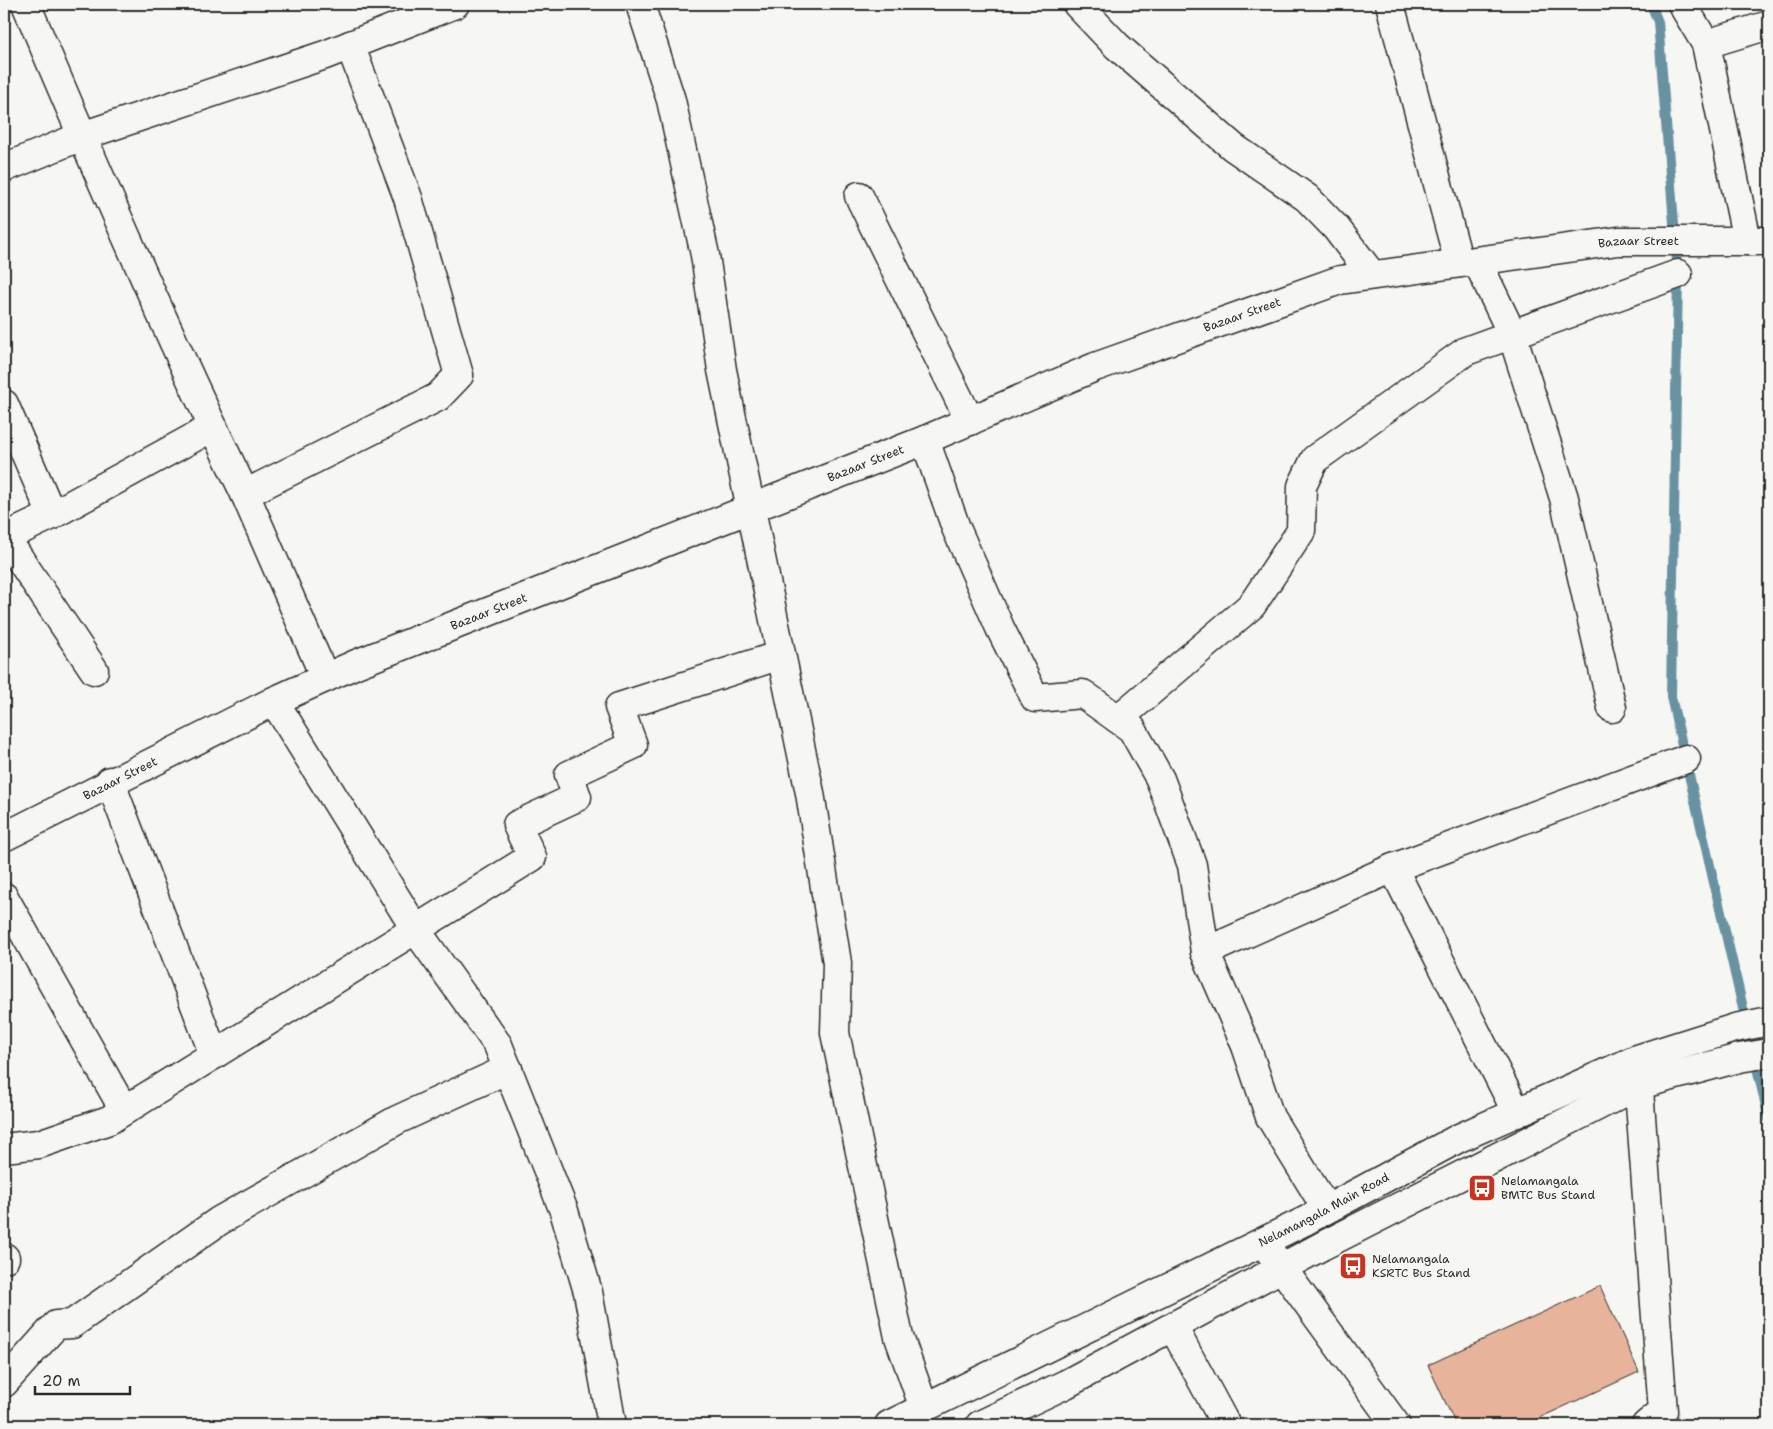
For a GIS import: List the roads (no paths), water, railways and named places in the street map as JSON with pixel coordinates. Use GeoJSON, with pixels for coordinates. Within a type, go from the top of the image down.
{"type":"FeatureCollection","features":[{"type":"Feature","properties":{"kind":"street"},"geometry":{"type":"LineString","coordinates":[[26,4],[82,136],[245,494],[325,678]]}},
{"type":"Feature","properties":{"kind":"street"},"geometry":{"type":"LineString","coordinates":[[4,168],[82,136],[350,46],[455,4]]}},
{"type":"Feature","properties":{"kind":"street"},"geometry":{"type":"LineString","coordinates":[[640,4],[671,100],[706,255],[722,370],[810,793],[837,963],[835,1033],[899,1337],[924,1408]]}},
{"type":"Feature","properties":{"kind":"street"},"geometry":{"type":"LineString","coordinates":[[1077,4],[1117,46],[1233,147],[1307,198],[1336,228],[1372,276]]}},
{"type":"Feature","properties":{"kind":"street"},"geometry":{"type":"LineString","coordinates":[[1390,4],[1468,262],[1512,334],[1564,498],[1612,708]]}},
{"type":"Feature","properties":{"kind":"street"},"geometry":{"type":"LineString","coordinates":[[1682,4],[1706,44],[1758,241]]}},
{"type":"Feature","properties":{"kind":"street"},"geometry":{"type":"LineString","coordinates":[[1706,44],[1769,25]]}},
{"type":"Feature","properties":{"kind":"street"},"geometry":{"type":"LineString","coordinates":[[245,494],[438,397],[459,375],[408,198],[350,46]]}},
{"type":"Feature","properties":{"kind":"street"},"geometry":{"type":"LineString","coordinates":[[859,196],[970,421]]}},
{"type":"Feature","properties":{"kind":"street","name":"Bazaar Street"},"geometry":{"type":"LineString","coordinates":[[4,837],[274,700],[356,664],[925,440],[1095,367],[1340,280],[1618,240],[1758,241]]}},
{"type":"Feature","properties":{"kind":"street"},"geometry":{"type":"LineString","coordinates":[[1118,719],[1252,605],[1301,531],[1302,486],[1315,459],[1466,351],[1678,274]]}},
{"type":"Feature","properties":{"kind":"street"},"geometry":{"type":"LineString","coordinates":[[4,404],[52,515]]}},
{"type":"Feature","properties":{"kind":"street"},"geometry":{"type":"LineString","coordinates":[[94,670],[4,537],[52,515],[213,427]]}},
{"type":"Feature","properties":{"kind":"street"},"geometry":{"type":"LineString","coordinates":[[925,440],[956,528],[1000,628],[1035,698],[1083,694],[1132,729],[1160,780],[1192,865],[1205,952],[1246,1046],[1270,1117],[1326,1208]]}},
{"type":"Feature","properties":{"kind":"street"},"geometry":{"type":"LineString","coordinates":[[4,1148],[40,1144],[109,1120],[532,856],[517,825],[577,797],[569,775],[633,745],[619,707],[781,655]]}},
{"type":"Feature","properties":{"kind":"street"},"geometry":{"type":"LineString","coordinates":[[274,700],[416,930],[498,1045],[564,1211],[588,1292],[612,1425]]}},
{"type":"Feature","properties":{"kind":"street"},"geometry":{"type":"LineString","coordinates":[[1205,952],[1393,868],[1686,759]]}},
{"type":"Feature","properties":{"kind":"street"},"geometry":{"type":"LineString","coordinates":[[110,782],[214,1054]]}},
{"type":"Feature","properties":{"kind":"street"},"geometry":{"type":"LineString","coordinates":[[1393,868],[1517,1113]]}},
{"type":"Feature","properties":{"kind":"street"},"geometry":{"type":"LineString","coordinates":[[4,897],[124,1110]]}},
{"type":"Feature","properties":{"kind":"street","name":"Nelamangala Main Road"},"geometry":{"type":"LineString","coordinates":[[889,1425],[1263,1242],[1459,1138],[1517,1113],[1638,1072],[1735,1028],[1769,1021]]}},
{"type":"Feature","properties":{"kind":"street"},"geometry":{"type":"LineString","coordinates":[[980,1425],[1173,1327],[1282,1269],[1638,1072],[1769,1052]]}},
{"type":"Feature","properties":{"kind":"street"},"geometry":{"type":"LineString","coordinates":[[4,1383],[56,1325],[72,1324],[219,1221],[397,1120],[508,1069]]}},
{"type":"Feature","properties":{"kind":"street"},"geometry":{"type":"LineString","coordinates":[[1638,1072],[1663,1411],[1646,1425]]}},
{"type":"Feature","properties":{"kind":"street"},"geometry":{"type":"LineString","coordinates":[[1263,1242],[1396,1425]]}},
{"type":"Feature","properties":{"kind":"street"},"geometry":{"type":"LineString","coordinates":[[1173,1327],[1226,1425]]}},
{"type":"Feature","properties":{"kind":"waterway"},"geometry":{"type":"LineString","coordinates":[[1651,4],[1658,22],[1678,274],[1671,697],[1743,1008]]}},
{"type":"Feature","properties":{"kind":"waterway"},"geometry":{"type":"LineString","coordinates":[[1758,1072],[1769,1119]]}},
{"type":"Feature","properties":{"kind":"place","name":"Nelamangala BMTC Bus Stand"},"geometry":{"type":"Point","coordinates":[1482,1188]}},
{"type":"Feature","properties":{"kind":"place","name":"Nelamangala KSRTC Bus Stand"},"geometry":{"type":"Point","coordinates":[1353,1266]}}]}
